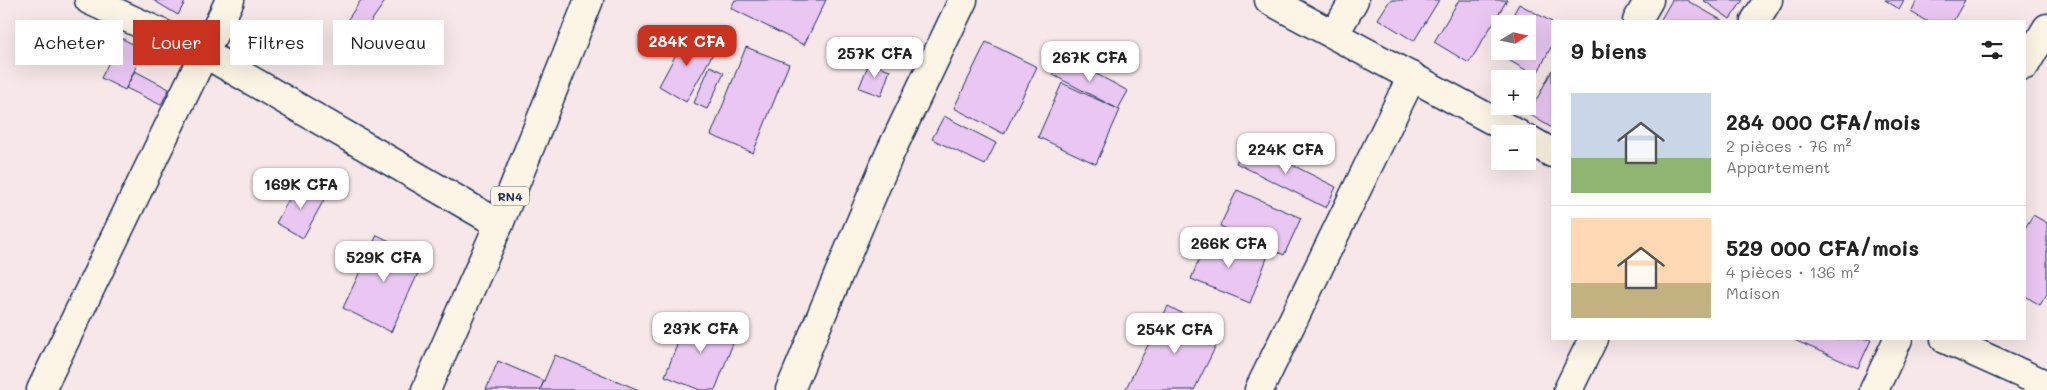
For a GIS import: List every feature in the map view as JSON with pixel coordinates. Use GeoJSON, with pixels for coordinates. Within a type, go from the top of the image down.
{"type":"FeatureCollection","features":[{"type":"Feature","properties":{"kind":"main road"},"geometry":{"type":"LineString","coordinates":[[89,0],[133,20]]}},
{"type":"Feature","properties":{"kind":"main road"},"geometry":{"type":"LineString","coordinates":[[220,20],[230,0]]}},
{"type":"Feature","properties":{"kind":"main road","name":"RN4"},"geometry":{"type":"LineString","coordinates":[[426,390],[499,224],[589,0]]}},
{"type":"Feature","properties":{"kind":"main road"},"geometry":{"type":"LineString","coordinates":[[790,390],[889,155],[963,0]]}},
{"type":"Feature","properties":{"kind":"main road"},"geometry":{"type":"LineString","coordinates":[[1269,0],[1502,125]]}},
{"type":"Feature","properties":{"kind":"main road"},"geometry":{"type":"LineString","coordinates":[[1334,35],[1354,0]]}},
{"type":"Feature","properties":{"kind":"main road"},"geometry":{"type":"LineString","coordinates":[[1638,20],[1649,0]]}},
{"type":"Feature","properties":{"kind":"main road"},"geometry":{"type":"LineString","coordinates":[[1756,20],[1768,0]]}},
{"type":"Feature","properties":{"kind":"main road"},"geometry":{"type":"LineString","coordinates":[[2026,63],[2047,28]]}},
{"type":"Feature","properties":{"kind":"main road"},"geometry":{"type":"LineString","coordinates":[[220,62],[499,224]]}},
{"type":"Feature","properties":{"kind":"main road"},"geometry":{"type":"LineString","coordinates":[[41,390],[198,65]]}},
{"type":"Feature","properties":{"kind":"main road"},"geometry":{"type":"LineString","coordinates":[[1260,390],[1412,76]]}},
{"type":"Feature","properties":{"kind":"main road"},"geometry":{"type":"LineString","coordinates":[[1536,143],[1551,151]]}},
{"type":"Feature","properties":{"kind":"main road"},"geometry":{"type":"LineString","coordinates":[[1568,390],[1593,340]]}},
{"type":"Feature","properties":{"kind":"main road"},"geometry":{"type":"LineString","coordinates":[[1874,390],[1898,340]]}},
{"type":"Feature","properties":{"kind":"main road"},"geometry":{"type":"LineString","coordinates":[[1947,340],[2047,386]]}},
{"type":"Feature","properties":{"kind":"building"},"geometry":{"type":"Polygon","coordinates":[[[153,0],[186,0],[178,15],[153,0]]]}},
{"type":"Feature","properties":{"kind":"building"},"geometry":{"type":"Polygon","coordinates":[[[361,0],[386,0],[372,20],[347,20],[361,0]]]}},
{"type":"Feature","properties":{"kind":"building"},"geometry":{"type":"Polygon","coordinates":[[[735,0],[826,0],[804,45],[731,8],[735,0]]]}},
{"type":"Feature","properties":{"kind":"building"},"geometry":{"type":"Polygon","coordinates":[[[1390,0],[1439,0],[1414,41],[1378,19],[1390,0]]]}},
{"type":"Feature","properties":{"kind":"building"},"geometry":{"type":"Polygon","coordinates":[[[1459,0],[1507,0],[1498,15],[1491,15],[1491,27],[1469,63],[1434,42],[1459,0]]]}},
{"type":"Feature","properties":{"kind":"building"},"geometry":{"type":"Polygon","coordinates":[[[1672,0],[1686,0],[1721,20],[1661,20],[1672,0]]]}},
{"type":"Feature","properties":{"kind":"building"},"geometry":{"type":"Polygon","coordinates":[[[1703,0],[1743,0],[1730,19],[1703,0]]]}},
{"type":"Feature","properties":{"kind":"building"},"geometry":{"type":"Polygon","coordinates":[[[1885,0],[1904,0],[1899,9],[1885,0]]]}},
{"type":"Feature","properties":{"kind":"building"},"geometry":{"type":"Polygon","coordinates":[[[1917,0],[1965,0],[1954,20],[1924,20],[1911,12],[1917,0]]]}},
{"type":"Feature","properties":{"kind":"building"},"geometry":{"type":"Polygon","coordinates":[[[1519,4],[1551,21],[1551,47],[1536,76],[1536,70],[1526,70],[1508,60],[1536,60],[1536,15],[1513,15],[1519,4]]]}},
{"type":"Feature","properties":{"kind":"building"},"geometry":{"type":"Polygon","coordinates":[[[688,32],[716,48],[686,102],[659,86],[688,32]]]}},
{"type":"Feature","properties":{"kind":"building"},"geometry":{"type":"Polygon","coordinates":[[[123,39],[133,44],[133,65],[137,65],[125,90],[101,78],[108,65],[123,65],[123,39]]]}},
{"type":"Feature","properties":{"kind":"building"},"geometry":{"type":"Polygon","coordinates":[[[986,42],[1037,67],[1004,134],[954,108],[986,42]]]}},
{"type":"Feature","properties":{"kind":"building"},"geometry":{"type":"Polygon","coordinates":[[[746,47],[789,64],[753,153],[711,135],[746,47]]]}},
{"type":"Feature","properties":{"kind":"building"},"geometry":{"type":"Polygon","coordinates":[[[1063,56],[1128,91],[1118,109],[1053,75],[1063,56]]]}},
{"type":"Feature","properties":{"kind":"building"},"geometry":{"type":"Polygon","coordinates":[[[869,63],[890,70],[881,96],[859,88],[869,63]]]}},
{"type":"Feature","properties":{"kind":"building"},"geometry":{"type":"Polygon","coordinates":[[[710,66],[724,73],[707,109],[694,103],[710,66]]]}},
{"type":"Feature","properties":{"kind":"building"},"geometry":{"type":"Polygon","coordinates":[[[135,71],[169,89],[161,105],[126,88],[135,71]]]}},
{"type":"Feature","properties":{"kind":"building"},"geometry":{"type":"Polygon","coordinates":[[[1551,72],[1551,127],[1531,115],[1536,115],[1536,101],[1551,72]]]}},
{"type":"Feature","properties":{"kind":"building"},"geometry":{"type":"Polygon","coordinates":[[[1062,83],[1120,110],[1096,164],[1038,137],[1062,83]]]}},
{"type":"Feature","properties":{"kind":"building"},"geometry":{"type":"Polygon","coordinates":[[[944,116],[996,143],[985,165],[932,139],[944,116]]]}},
{"type":"Feature","properties":{"kind":"building"},"geometry":{"type":"Polygon","coordinates":[[[1247,142],[1336,187],[1326,208],[1236,163],[1247,142]]]}},
{"type":"Feature","properties":{"kind":"building"},"geometry":{"type":"Polygon","coordinates":[[[299,181],[326,196],[303,238],[276,223],[299,181]]]}},
{"type":"Feature","properties":{"kind":"building"},"geometry":{"type":"Polygon","coordinates":[[[1237,190],[1301,218],[1284,255],[1220,226],[1237,190]]]}},
{"type":"Feature","properties":{"kind":"building"},"geometry":{"type":"Polygon","coordinates":[[[2033,215],[2047,223],[2047,294],[2040,305],[2026,297],[2026,226],[2033,215]]]}},
{"type":"Feature","properties":{"kind":"building"},"geometry":{"type":"Polygon","coordinates":[[[377,235],[425,258],[391,332],[343,308],[377,235]]]}},
{"type":"Feature","properties":{"kind":"building"},"geometry":{"type":"Polygon","coordinates":[[[1209,235],[1267,258],[1250,303],[1191,279],[1209,235]]]}},
{"type":"Feature","properties":{"kind":"building"},"geometry":{"type":"Polygon","coordinates":[[[1168,306],[1222,334],[1194,390],[1125,390],[1168,306]]]}},
{"type":"Feature","properties":{"kind":"building"},"geometry":{"type":"Polygon","coordinates":[[[689,314],[737,333],[715,390],[700,390],[665,376],[689,314]]]}},
{"type":"Feature","properties":{"kind":"building"},"geometry":{"type":"Polygon","coordinates":[[[1794,340],[1871,340],[1858,368],[1794,340]]]}},
{"type":"Feature","properties":{"kind":"building"},"geometry":{"type":"Polygon","coordinates":[[[555,355],[639,390],[540,390],[555,355]]]}},
{"type":"Feature","properties":{"kind":"building"},"geometry":{"type":"Polygon","coordinates":[[[498,361],[544,381],[540,390],[486,390],[498,361]]]}}]}
